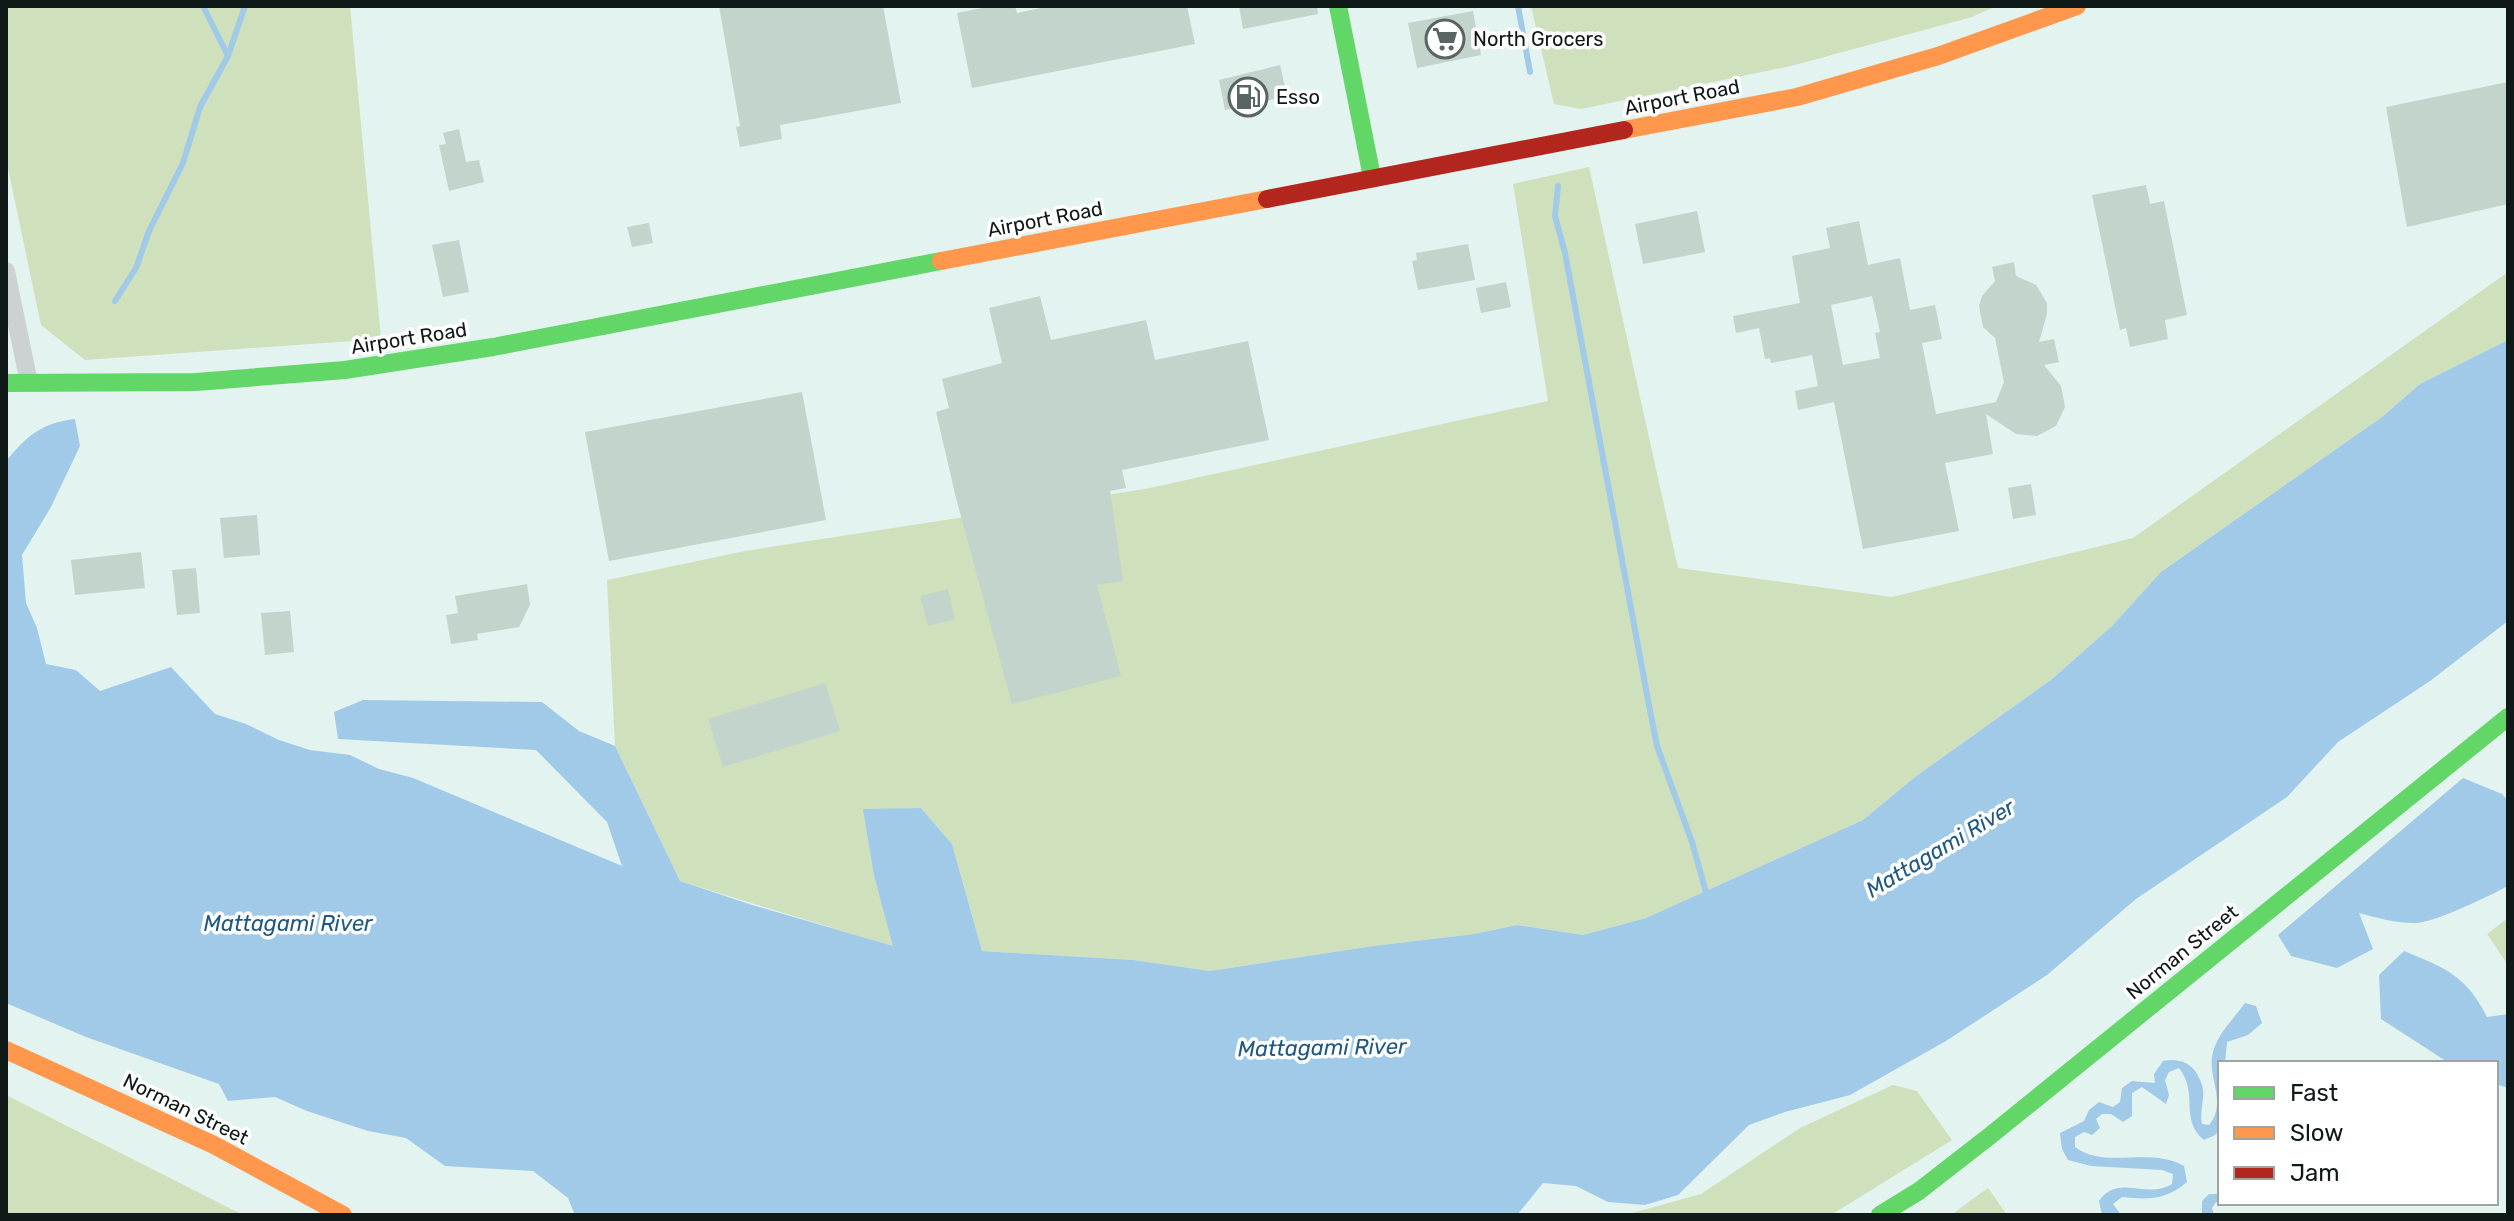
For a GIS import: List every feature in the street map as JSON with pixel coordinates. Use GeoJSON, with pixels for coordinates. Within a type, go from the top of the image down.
{"type":"FeatureCollection","features":[{"type":"Feature","properties":{"kind":"main road"},"geometry":{"type":"LineString","coordinates":[[1338,6],[1372,177]]}},
{"type":"Feature","properties":{"kind":"main road","name":"Airport Road"},"geometry":{"type":"LineString","coordinates":[[6,383],[212,381],[308,374],[418,360],[1797,97],[1984,42],[2077,6]]}},
{"type":"Feature","properties":{"kind":"main road","name":"Norman Street"},"geometry":{"type":"LineString","coordinates":[[1880,1215],[1919,1191],[1991,1135],[2508,717]]}},
{"type":"Feature","properties":{"kind":"main road","name":"Norman Street"},"geometry":{"type":"LineString","coordinates":[[6,1050],[214,1145],[343,1215]]}},
{"type":"Feature","properties":{"kind":"street"},"geometry":{"type":"LineString","coordinates":[[6,271],[29,383]]}},
{"type":"Feature","properties":{"kind":"green space"},"geometry":{"type":"Polygon","coordinates":[[[6,6],[350,6],[381,339],[85,360],[41,325],[6,159],[6,6]]]}},
{"type":"Feature","properties":{"kind":"green space"},"geometry":{"type":"Polygon","coordinates":[[[1531,6],[1997,6],[1972,17],[1791,66],[1581,109],[1554,104],[1531,6]]]}},
{"type":"Feature","properties":{"kind":"green space"},"geometry":{"type":"Polygon","coordinates":[[[1589,167],[1678,568],[1892,597],[2133,538],[2508,272],[2508,340],[2420,384],[2382,417],[2161,572],[2112,626],[2052,679],[1915,777],[1863,820],[1646,918],[1583,935],[1517,925],[1474,934],[1210,971],[1134,960],[982,951],[952,844],[921,808],[864,810],[874,876],[894,947],[680,881],[615,746],[607,580],[745,551],[1145,489],[1548,401],[1513,184],[1589,167]]]}},
{"type":"Feature","properties":{"kind":"green space"},"geometry":{"type":"Polygon","coordinates":[[[2508,918],[2508,965],[2487,934],[2508,918]]]}},
{"type":"Feature","properties":{"kind":"green space"},"geometry":{"type":"Polygon","coordinates":[[[1893,1085],[1917,1091],[1952,1140],[1831,1215],[1625,1215],[1701,1194],[1800,1128],[1893,1085]]]}},
{"type":"Feature","properties":{"kind":"green space"},"geometry":{"type":"Polygon","coordinates":[[[6,1095],[243,1215],[6,1215],[6,1095]]]}},
{"type":"Feature","properties":{"kind":"green space"},"geometry":{"type":"Polygon","coordinates":[[[1988,1188],[2007,1215],[1951,1215],[1988,1188]]]}},
{"type":"Feature","properties":{"kind":"water","name":"Mattagami River"},"geometry":{"type":"Polygon","coordinates":[[[2508,340],[2508,621],[2430,681],[2338,742],[2287,797],[2136,899],[2047,975],[1946,1041],[1850,1095],[1749,1125],[1678,1195],[1645,1205],[1608,1202],[1576,1186],[1543,1183],[1517,1215],[575,1215],[568,1198],[533,1171],[445,1166],[406,1138],[368,1131],[275,1097],[228,1101],[219,1084],[86,1037],[6,1003],[6,461],[36,432],[63,421],[75,419],[80,446],[51,507],[22,555],[26,603],[37,628],[46,664],[76,670],[100,691],[171,667],[215,714],[246,724],[279,740],[310,750],[350,755],[379,769],[413,778],[622,866],[607,822],[536,750],[338,739],[334,712],[363,700],[542,702],[579,731],[615,746],[680,881],[893,946],[874,876],[863,809],[921,808],[952,844],[982,951],[1134,960],[1210,971],[1474,934],[1517,925],[1583,935],[1646,918],[1863,820],[1915,777],[2052,679],[2112,626],[2161,572],[2382,417],[2420,384],[2508,340]]]}},
{"type":"Feature","properties":{"kind":"water"},"geometry":{"type":"Polygon","coordinates":[[[2463,778],[2502,794],[2508,801],[2508,886],[2424,922],[2401,922],[2359,913],[2373,949],[2337,968],[2291,956],[2278,935],[2463,778]]]}},
{"type":"Feature","properties":{"kind":"water"},"geometry":{"type":"Polygon","coordinates":[[[2404,951],[2462,982],[2487,1017],[2508,1014],[2508,1088],[2498,1085],[2498,1061],[2446,1061],[2381,1019],[2379,975],[2404,951]]]}},
{"type":"Feature","properties":{"kind":"water"},"geometry":{"type":"Polygon","coordinates":[[[2245,1003],[2256,1006],[2262,1023],[2248,1035],[2227,1042],[2225,1061],[2218,1061],[2218,1131],[2215,1135],[2204,1140],[2192,1124],[2188,1087],[2179,1068],[2169,1072],[2165,1080],[2169,1095],[2166,1104],[2142,1087],[2132,1093],[2132,1116],[2123,1122],[2111,1114],[2102,1114],[2096,1119],[2100,1128],[2092,1135],[2084,1132],[2075,1137],[2075,1147],[2087,1154],[2113,1158],[2156,1158],[2184,1166],[2187,1182],[2179,1188],[2156,1197],[2122,1197],[2113,1204],[2121,1215],[2102,1215],[2099,1201],[2107,1193],[2124,1188],[2162,1188],[2172,1184],[2173,1174],[2162,1170],[2091,1166],[2068,1160],[2062,1149],[2060,1133],[2084,1121],[2089,1110],[2099,1102],[2113,1107],[2120,1102],[2122,1088],[2132,1081],[2155,1083],[2154,1074],[2163,1061],[2170,1060],[2187,1064],[2196,1072],[2203,1090],[2202,1124],[2209,1125],[2217,1108],[2212,1057],[2221,1035],[2245,1003]]]}},
{"type":"Feature","properties":{"kind":"water"},"geometry":{"type":"Polygon","coordinates":[[[2209,1194],[2218,1194],[2218,1202],[2212,1208],[2214,1215],[2202,1215],[2202,1201],[2209,1194]]]}},
{"type":"Feature","properties":{"kind":"building"},"geometry":{"type":"Polygon","coordinates":[[[719,6],[883,6],[901,103],[780,125],[782,139],[740,147],[736,127],[740,126],[719,6]]]}},
{"type":"Feature","properties":{"kind":"building"},"geometry":{"type":"Polygon","coordinates":[[[993,6],[1015,6],[1017,13],[1051,6],[1187,6],[1195,44],[972,88],[957,13],[993,6]]]}},
{"type":"Feature","properties":{"kind":"building"},"geometry":{"type":"Polygon","coordinates":[[[1239,6],[1317,6],[1318,14],[1243,29],[1239,6]]]}},
{"type":"Feature","properties":{"kind":"building","name":"North Grocers"},"geometry":{"type":"Polygon","coordinates":[[[1473,11],[1481,55],[1417,68],[1408,23],[1473,11]]]}},
{"type":"Feature","properties":{"kind":"building"},"geometry":{"type":"Polygon","coordinates":[[[1280,65],[1287,96],[1225,110],[1219,80],[1280,65]]]}},
{"type":"Feature","properties":{"kind":"building"},"geometry":{"type":"Polygon","coordinates":[[[2508,82],[2508,204],[2407,227],[2386,107],[2508,82]]]}},
{"type":"Feature","properties":{"kind":"building"},"geometry":{"type":"Polygon","coordinates":[[[459,129],[466,162],[479,160],[484,182],[449,191],[439,145],[446,144],[443,133],[459,129]]]}},
{"type":"Feature","properties":{"kind":"building"},"geometry":{"type":"Polygon","coordinates":[[[2146,185],[2150,204],[2164,201],[2187,315],[2165,320],[2168,339],[2130,347],[2126,328],[2120,330],[2092,195],[2146,185]]]}},
{"type":"Feature","properties":{"kind":"building"},"geometry":{"type":"Polygon","coordinates":[[[1697,211],[1705,252],[1643,264],[1635,224],[1697,211]]]}},
{"type":"Feature","properties":{"kind":"building"},"geometry":{"type":"Polygon","coordinates":[[[1859,221],[1868,265],[1900,258],[1910,310],[1935,305],[1942,339],[1922,343],[1936,414],[1996,402],[2004,382],[1995,338],[1983,327],[1979,306],[1982,296],[1995,281],[1992,267],[2014,262],[2016,276],[2036,285],[2047,303],[2039,342],[2054,339],[2059,362],[2044,365],[2061,386],[2065,407],[2056,426],[2037,436],[2016,434],[1986,414],[1993,454],[1945,463],[1959,531],[1863,549],[1834,402],[1798,410],[1795,391],[1818,386],[1812,355],[1771,363],[1770,358],[1765,359],[1759,328],[1736,333],[1733,316],[1800,303],[1792,256],[1830,248],[1826,228],[1859,221]],[[1872,296],[1831,305],[1843,365],[1880,358],[1875,333],[1880,332],[1872,296]]]}},
{"type":"Feature","properties":{"kind":"building"},"geometry":{"type":"Polygon","coordinates":[[[649,223],[653,243],[632,247],[627,227],[649,223]]]}},
{"type":"Feature","properties":{"kind":"building"},"geometry":{"type":"Polygon","coordinates":[[[459,240],[469,292],[443,297],[432,245],[459,240]]]}},
{"type":"Feature","properties":{"kind":"building"},"geometry":{"type":"Polygon","coordinates":[[[1468,244],[1475,280],[1418,290],[1412,261],[1417,260],[1416,253],[1468,244]]]}},
{"type":"Feature","properties":{"kind":"building"},"geometry":{"type":"Polygon","coordinates":[[[1506,282],[1511,307],[1481,313],[1476,288],[1506,282]]]}},
{"type":"Feature","properties":{"kind":"building"},"geometry":{"type":"Polygon","coordinates":[[[1040,296],[1051,340],[1146,320],[1155,360],[1248,341],[1269,440],[1122,470],[1126,488],[1110,491],[1123,581],[1097,585],[1121,676],[1012,704],[936,412],[949,408],[942,379],[1002,363],[989,308],[1040,296]]]}},
{"type":"Feature","properties":{"kind":"building"},"geometry":{"type":"Polygon","coordinates":[[[802,392],[826,520],[609,561],[585,432],[802,392]]]}},
{"type":"Feature","properties":{"kind":"building"},"geometry":{"type":"Polygon","coordinates":[[[2031,484],[2036,515],[2013,519],[2008,488],[2031,484]]]}},
{"type":"Feature","properties":{"kind":"building"},"geometry":{"type":"Polygon","coordinates":[[[257,515],[260,555],[224,558],[220,518],[257,515]]]}},
{"type":"Feature","properties":{"kind":"building"},"geometry":{"type":"Polygon","coordinates":[[[141,552],[145,588],[75,595],[71,560],[141,552]]]}},
{"type":"Feature","properties":{"kind":"building"},"geometry":{"type":"Polygon","coordinates":[[[196,568],[200,613],[177,615],[172,570],[196,568]]]}},
{"type":"Feature","properties":{"kind":"building"},"geometry":{"type":"Polygon","coordinates":[[[527,584],[530,605],[519,627],[477,634],[478,640],[451,644],[446,615],[458,613],[455,596],[527,584]]]}},
{"type":"Feature","properties":{"kind":"building"},"geometry":{"type":"Polygon","coordinates":[[[948,589],[955,619],[928,626],[920,596],[948,589]]]}},
{"type":"Feature","properties":{"kind":"building"},"geometry":{"type":"Polygon","coordinates":[[[290,611],[294,652],[265,655],[261,613],[290,611]]]}},
{"type":"Feature","properties":{"kind":"building"},"geometry":{"type":"Polygon","coordinates":[[[825,683],[840,731],[723,767],[708,719],[825,683]]]}},
{"type":"Feature","properties":{"kind":"waterway"},"geometry":{"type":"LineString","coordinates":[[203,6],[228,56]]}},
{"type":"Feature","properties":{"kind":"waterway"},"geometry":{"type":"LineString","coordinates":[[115,301],[136,268],[149,231],[183,163],[200,107],[228,56],[245,6]]}},
{"type":"Feature","properties":{"kind":"waterway"},"geometry":{"type":"LineString","coordinates":[[1518,6],[1530,72]]}},
{"type":"Feature","properties":{"kind":"waterway"},"geometry":{"type":"LineString","coordinates":[[1558,186],[1555,216],[1565,253],[1657,746],[1692,842],[1707,896]]}},
{"type":"Feature","properties":{"kind":"traffic: fast"},"geometry":{"type":"LineString","coordinates":[[1338,6],[1372,177]]}},
{"type":"Feature","properties":{"kind":"traffic: fast"},"geometry":{"type":"LineString","coordinates":[[6,383],[196,382],[345,370],[493,347],[941,261]]}},
{"type":"Feature","properties":{"kind":"traffic: fast"},"geometry":{"type":"LineString","coordinates":[[1880,1215],[1919,1191],[1991,1135],[2508,717]]}},
{"type":"Feature","properties":{"kind":"traffic: slow"},"geometry":{"type":"LineString","coordinates":[[1624,130],[1797,97],[1938,56],[2077,6]]}},
{"type":"Feature","properties":{"kind":"traffic: slow"},"geometry":{"type":"LineString","coordinates":[[941,261],[1267,199]]}},
{"type":"Feature","properties":{"kind":"traffic: slow"},"geometry":{"type":"LineString","coordinates":[[6,1050],[214,1145],[343,1215]]}},
{"type":"Feature","properties":{"kind":"traffic: jam"},"geometry":{"type":"LineString","coordinates":[[1267,199],[1624,130]]}},
{"type":"Feature","properties":{"kind":"place","name":"North Grocers"},"geometry":{"type":"Point","coordinates":[1445,39]}},
{"type":"Feature","properties":{"kind":"place","name":"Esso"},"geometry":{"type":"Point","coordinates":[1248,97]}}]}
